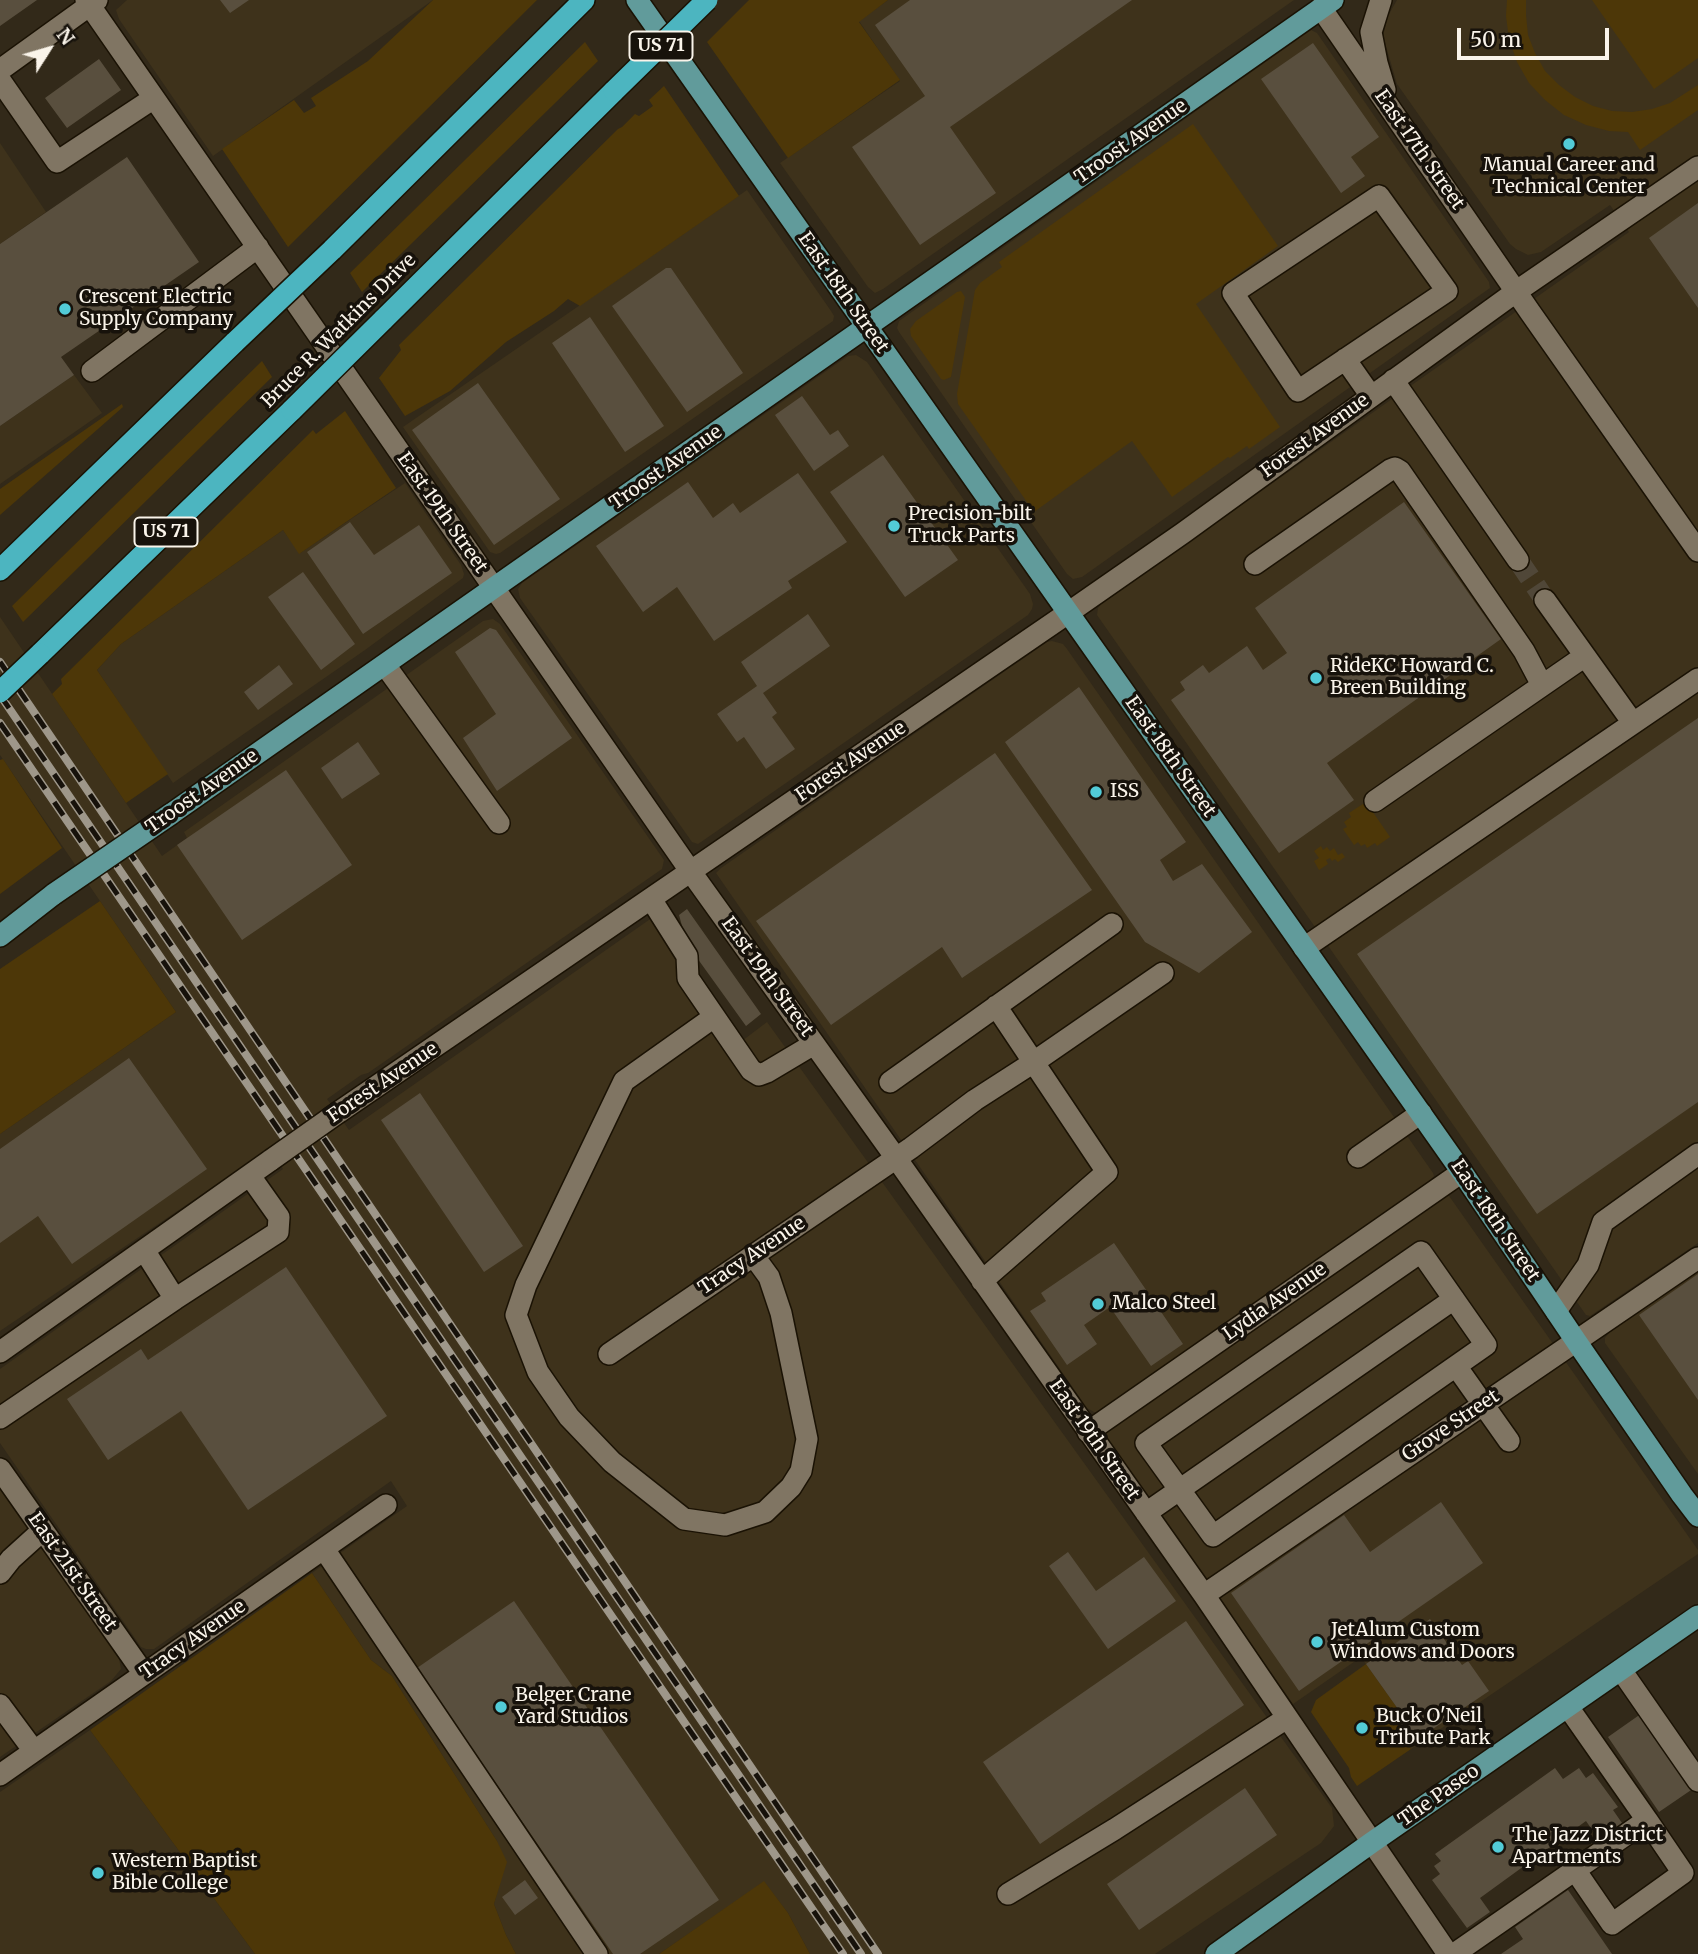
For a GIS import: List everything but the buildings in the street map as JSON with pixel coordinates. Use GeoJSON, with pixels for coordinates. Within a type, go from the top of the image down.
{"type":"FeatureCollection","features":[{"type":"Feature","properties":{"kind":"highway"},"geometry":{"type":"LineString","coordinates":[[0,570],[332,250],[584,0]]}},
{"type":"Feature","properties":{"kind":"highway","name":"Bruce R. Watkins Drive"},"geometry":{"type":"LineString","coordinates":[[0,692],[292,410],[708,0]]}},
{"type":"Feature","properties":{"kind":"main road","name":"East 18th Street"},"geometry":{"type":"LineString","coordinates":[[637,0],[1421,1113],[1576,1341],[1690,1498],[1698,1516]]}},
{"type":"Feature","properties":{"kind":"main road","name":"Troost Avenue"},"geometry":{"type":"LineString","coordinates":[[0,936],[54,894],[1327,4]]}},
{"type":"Feature","properties":{"kind":"main road","name":"The Paseo"},"geometry":{"type":"LineString","coordinates":[[1216,1954],[1698,1616]]}},
{"type":"Feature","properties":{"kind":"street"},"geometry":{"type":"LineString","coordinates":[[1381,0],[1371,32],[1392,112]]}},
{"type":"Feature","properties":{"kind":"street"},"geometry":{"type":"LineString","coordinates":[[0,70],[91,2]]}},
{"type":"Feature","properties":{"kind":"street","name":"East 19th Street"},"geometry":{"type":"LineString","coordinates":[[91,2],[153,98],[691,872],[1204,1595],[1448,1954]]}},
{"type":"Feature","properties":{"kind":"street","name":"East 17th Street"},"geometry":{"type":"LineString","coordinates":[[1327,4],[1392,112],[1698,551]]}},
{"type":"Feature","properties":{"kind":"street"},"geometry":{"type":"LineString","coordinates":[[0,80],[57,162],[153,98]]}},
{"type":"Feature","properties":{"kind":"street","name":"Forest Avenue"},"geometry":{"type":"LineString","coordinates":[[0,1352],[339,1112],[1069,613],[1517,291],[1698,167]]}},
{"type":"Feature","properties":{"kind":"street"},"geometry":{"type":"LineString","coordinates":[[1380,196],[1447,291],[1345,359],[1298,391],[1233,293],[1380,196]]}},
{"type":"Feature","properties":{"kind":"street"},"geometry":{"type":"LineString","coordinates":[[92,371],[258,247]]}},
{"type":"Feature","properties":{"kind":"street"},"geometry":{"type":"LineString","coordinates":[[1345,359],[1371,396]]}},
{"type":"Feature","properties":{"kind":"street"},"geometry":{"type":"LineString","coordinates":[[1393,380],[1518,560]]}},
{"type":"Feature","properties":{"kind":"street"},"geometry":{"type":"LineString","coordinates":[[1255,564],[1395,468],[1400,471],[1524,650],[1542,685]]}},
{"type":"Feature","properties":{"kind":"street"},"geometry":{"type":"LineString","coordinates":[[1545,600],[1633,723]]}},
{"type":"Feature","properties":{"kind":"street"},"geometry":{"type":"LineString","coordinates":[[1375,801],[1585,656]]}},
{"type":"Feature","properties":{"kind":"street"},"geometry":{"type":"LineString","coordinates":[[385,665],[499,823]]}},
{"type":"Feature","properties":{"kind":"street"},"geometry":{"type":"LineString","coordinates":[[1304,948],[1698,679]]}},
{"type":"Feature","properties":{"kind":"street"},"geometry":{"type":"LineString","coordinates":[[651,899],[687,957],[688,978],[751,1070],[759,1075],[767,1072],[814,1044]]}},
{"type":"Feature","properties":{"kind":"street"},"geometry":{"type":"LineString","coordinates":[[890,1082],[1112,923]]}},
{"type":"Feature","properties":{"kind":"street","name":"Tracy Avenue"},"geometry":{"type":"LineString","coordinates":[[609,1354],[1163,973]]}},
{"type":"Feature","properties":{"kind":"street"},"geometry":{"type":"LineString","coordinates":[[982,1281],[1107,1172],[996,1006]]}},
{"type":"Feature","properties":{"kind":"street"},"geometry":{"type":"LineString","coordinates":[[714,1017],[624,1081],[526,1286],[516,1315],[538,1372],[569,1417],[611,1462],[684,1519],[725,1525],[765,1512],[791,1487],[801,1471],[807,1439],[780,1313],[769,1277],[753,1255]]}},
{"type":"Feature","properties":{"kind":"street"},"geometry":{"type":"LineString","coordinates":[[1358,1157],[1421,1113]]}},
{"type":"Feature","properties":{"kind":"street"},"geometry":{"type":"LineString","coordinates":[[1556,1311],[1588,1265],[1603,1222],[1698,1154]]}},
{"type":"Feature","properties":{"kind":"street","name":"Lydia Avenue"},"geometry":{"type":"LineString","coordinates":[[1088,1432],[1462,1172]]}},
{"type":"Feature","properties":{"kind":"street"},"geometry":{"type":"LineString","coordinates":[[0,1418],[175,1298],[278,1232],[279,1217],[250,1176]]}},
{"type":"Feature","properties":{"kind":"street"},"geometry":{"type":"LineString","coordinates":[[144,1250],[175,1298]]}},
{"type":"Feature","properties":{"kind":"street"},"geometry":{"type":"LineString","coordinates":[[1421,1252],[1454,1300],[1486,1345],[1213,1536],[1146,1443],[1421,1252]]}},
{"type":"Feature","properties":{"kind":"street","name":"Grove Street"},"geometry":{"type":"LineString","coordinates":[[1204,1595],[1698,1258]]}},
{"type":"Feature","properties":{"kind":"street"},"geometry":{"type":"LineString","coordinates":[[1146,1513],[1454,1300]]}},
{"type":"Feature","properties":{"kind":"street"},"geometry":{"type":"LineString","coordinates":[[1457,1366],[1509,1441]]}},
{"type":"Feature","properties":{"kind":"street","name":"East 21st Street"},"geometry":{"type":"LineString","coordinates":[[0,1469],[144,1674]]}},
{"type":"Feature","properties":{"kind":"street","name":"Tracy Avenue"},"geometry":{"type":"LineString","coordinates":[[0,1775],[386,1505]]}},
{"type":"Feature","properties":{"kind":"street"},"geometry":{"type":"LineString","coordinates":[[0,1573],[10,1559],[43,1530]]}},
{"type":"Feature","properties":{"kind":"street"},"geometry":{"type":"LineString","coordinates":[[324,1549],[597,1954]]}},
{"type":"Feature","properties":{"kind":"street"},"geometry":{"type":"LineString","coordinates":[[1621,1670],[1698,1781]]}},
{"type":"Feature","properties":{"kind":"street"},"geometry":{"type":"LineString","coordinates":[[0,1705],[34,1751]]}},
{"type":"Feature","properties":{"kind":"street"},"geometry":{"type":"LineString","coordinates":[[1568,1707],[1683,1872],[1612,1924],[1575,1870]]}},
{"type":"Feature","properties":{"kind":"street"},"geometry":{"type":"LineString","coordinates":[[1008,1894],[1115,1829],[1287,1718]]}},
{"type":"Feature","properties":{"kind":"street"},"geometry":{"type":"LineString","coordinates":[[1454,1954],[1647,1820]]}},
{"type":"Feature","properties":{"kind":"shaded area"},"geometry":{"type":"Polygon","coordinates":[[[127,0],[433,0],[213,156],[119,19],[116,10],[127,0]]]}},
{"type":"Feature","properties":{"kind":"shaded area"},"geometry":{"type":"Polygon","coordinates":[[[433,0],[537,0],[288,247],[222,149],[294,100],[304,113],[316,106],[311,98],[368,61],[433,0]]]}},
{"type":"Feature","properties":{"kind":"shaded area"},"geometry":{"type":"Polygon","coordinates":[[[749,0],[888,0],[859,22],[900,80],[788,158],[707,42],[749,0]]]}},
{"type":"Feature","properties":{"kind":"shaded area"},"geometry":{"type":"Polygon","coordinates":[[[888,0],[1294,0],[875,293],[868,287],[780,163],[900,81],[859,21],[888,0]]]}},
{"type":"Feature","properties":{"kind":"shaded area"},"geometry":{"type":"Polygon","coordinates":[[[1397,0],[1698,0],[1698,1243],[1590,1316],[1586,1315],[1097,615],[1101,604],[1629,232],[1610,205],[1541,252],[1528,255],[1510,244],[1397,84],[1383,36],[1388,16],[1397,0]]]}},
{"type":"Feature","properties":{"kind":"shaded area"},"geometry":{"type":"Polygon","coordinates":[[[1507,0],[1526,0],[1528,35],[1535,53],[1545,71],[1575,97],[1612,111],[1632,112],[1670,103],[1698,85],[1698,110],[1640,150],[1628,132],[1609,131],[1586,125],[1564,115],[1529,83],[1517,62],[1509,39],[1507,0]]]}},
{"type":"Feature","properties":{"kind":"shaded area"},"geometry":{"type":"Polygon","coordinates":[[[1592,0],[1698,0],[1698,58],[1654,89],[1592,0]]]}},
{"type":"Feature","properties":{"kind":"shaded area"},"geometry":{"type":"Polygon","coordinates":[[[1311,30],[1317,33],[1489,282],[1490,288],[1082,577],[1073,579],[899,332],[899,321],[1311,30]]]}},
{"type":"Feature","properties":{"kind":"shaded area"},"geometry":{"type":"Polygon","coordinates":[[[585,42],[598,61],[362,292],[350,273],[585,42]]]}},
{"type":"Feature","properties":{"kind":"shaded area"},"geometry":{"type":"Polygon","coordinates":[[[664,86],[739,196],[580,306],[568,299],[506,342],[450,391],[405,416],[379,378],[401,350],[399,345],[618,129],[635,114],[639,116],[653,106],[649,100],[664,86]]]}},
{"type":"Feature","properties":{"kind":"shaded area"},"geometry":{"type":"Polygon","coordinates":[[[1193,124],[1278,246],[1196,304],[1280,427],[1249,449],[1247,446],[1228,457],[1172,497],[1132,441],[1034,512],[958,404],[957,394],[975,290],[1002,267],[999,262],[1193,124]]]}},
{"type":"Feature","properties":{"kind":"shaded area"},"geometry":{"type":"Polygon","coordinates":[[[0,143],[46,212],[0,244],[0,143]]]}},
{"type":"Feature","properties":{"kind":"shaded area"},"geometry":{"type":"Polygon","coordinates":[[[747,190],[831,311],[833,321],[500,553],[490,552],[403,427],[747,190]]]}},
{"type":"Feature","properties":{"kind":"shaded area"},"geometry":{"type":"Polygon","coordinates":[[[961,291],[965,297],[951,377],[944,380],[911,336],[910,329],[916,321],[961,291]]]}},
{"type":"Feature","properties":{"kind":"shaded area"},"geometry":{"type":"Polygon","coordinates":[[[856,355],[867,362],[1030,594],[1032,609],[1028,615],[698,844],[692,842],[520,598],[518,589],[522,583],[848,356],[856,355]]]}},
{"type":"Feature","properties":{"kind":"shaded area"},"geometry":{"type":"Polygon","coordinates":[[[262,361],[272,377],[23,622],[12,606],[262,361]]]}},
{"type":"Feature","properties":{"kind":"shaded area"},"geometry":{"type":"Polygon","coordinates":[[[74,375],[102,413],[0,484],[0,426],[74,375]]]}},
{"type":"Feature","properties":{"kind":"shaded area"},"geometry":{"type":"Polygon","coordinates":[[[122,404],[123,407],[0,515],[0,489],[122,404]]]}},
{"type":"Feature","properties":{"kind":"shaded area"},"geometry":{"type":"Polygon","coordinates":[[[345,411],[396,488],[299,554],[283,530],[121,644],[97,670],[168,774],[126,803],[52,694],[62,684],[61,679],[313,430],[316,434],[345,411]]]}},
{"type":"Feature","properties":{"kind":"shaded area"},"geometry":{"type":"Polygon","coordinates":[[[405,483],[461,565],[463,578],[365,650],[173,783],[97,670],[121,644],[283,530],[300,553],[405,483]]]}},
{"type":"Feature","properties":{"kind":"shaded area"},"geometry":{"type":"Polygon","coordinates":[[[0,617],[162,856],[187,838],[184,832],[483,621],[493,619],[500,624],[664,860],[662,869],[327,1099],[349,1130],[656,915],[742,1041],[767,1022],[1332,1808],[1334,1826],[1321,1843],[1155,1954],[810,1954],[788,1913],[764,1882],[659,1954],[516,1954],[494,1904],[499,1885],[497,1841],[392,1676],[371,1660],[312,1573],[407,1506],[391,1481],[154,1649],[141,1647],[0,1443],[0,1369],[283,1169],[269,1149],[0,1331],[0,1134],[176,1012],[0,755],[0,617]]]}},
{"type":"Feature","properties":{"kind":"shaded area"},"geometry":{"type":"Polygon","coordinates":[[[1052,641],[1063,644],[1067,649],[1434,1176],[1099,1412],[1087,1408],[716,873],[1052,641]]]}},
{"type":"Feature","properties":{"kind":"shaded area"},"geometry":{"type":"Polygon","coordinates":[[[3,759],[62,848],[0,894],[0,760],[3,759]]]}},
{"type":"Feature","properties":{"kind":"shaded area"},"geometry":{"type":"Polygon","coordinates":[[[1366,802],[1390,837],[1377,846],[1375,843],[1367,848],[1365,844],[1361,846],[1358,842],[1354,845],[1343,829],[1347,827],[1344,822],[1351,817],[1349,813],[1366,802]]]}},
{"type":"Feature","properties":{"kind":"shaded area"},"geometry":{"type":"Polygon","coordinates":[[[1321,846],[1323,850],[1327,847],[1330,851],[1334,848],[1338,855],[1342,853],[1345,857],[1338,862],[1330,858],[1326,860],[1328,864],[1319,870],[1314,861],[1319,858],[1314,851],[1321,846]]]}},
{"type":"Feature","properties":{"kind":"shaded area"},"geometry":{"type":"Polygon","coordinates":[[[100,901],[176,1012],[0,1134],[0,969],[100,901]]]}},
{"type":"Feature","properties":{"kind":"shaded area"},"geometry":{"type":"Polygon","coordinates":[[[1447,1193],[1698,1550],[1698,1554],[1411,1749],[1408,1745],[1412,1743],[1391,1713],[1397,1709],[1361,1657],[1293,1704],[1103,1432],[1447,1193]]]}},
{"type":"Feature","properties":{"kind":"shaded area"},"geometry":{"type":"Polygon","coordinates":[[[1698,1271],[1698,1474],[1605,1343],[1605,1338],[1698,1271]]]}},
{"type":"Feature","properties":{"kind":"shaded area"},"geometry":{"type":"Polygon","coordinates":[[[0,1481],[118,1654],[121,1669],[111,1681],[0,1757],[0,1481]]]}},
{"type":"Feature","properties":{"kind":"shaded area"},"geometry":{"type":"Polygon","coordinates":[[[312,1573],[371,1660],[392,1676],[497,1841],[507,1862],[494,1904],[516,1954],[255,1954],[90,1730],[312,1573]]]}},
{"type":"Feature","properties":{"kind":"shaded area","name":"Buck O'Neil Tribute Park"},"geometry":{"type":"Polygon","coordinates":[[[1366,1664],[1398,1709],[1392,1714],[1412,1743],[1408,1745],[1411,1749],[1357,1786],[1349,1768],[1311,1712],[1316,1700],[1366,1664]]]}},
{"type":"Feature","properties":{"kind":"shaded area","name":"Western Baptist Bible College"},"geometry":{"type":"Polygon","coordinates":[[[90,1730],[255,1954],[0,1954],[0,1792],[90,1730]]]}},
{"type":"Feature","properties":{"kind":"shaded area"},"geometry":{"type":"Polygon","coordinates":[[[764,1881],[788,1913],[810,1954],[659,1954],[764,1881]]]}},
{"type":"Feature","properties":{"kind":"tunnel"},"geometry":{"type":"LineString","coordinates":[[1518,560],[1545,600]]}},
{"type":"Feature","properties":{"kind":"railway"},"geometry":{"type":"LineString","coordinates":[[0,662],[878,1954]]}},
{"type":"Feature","properties":{"kind":"railway"},"geometry":{"type":"LineString","coordinates":[[0,695],[861,1954]]}},
{"type":"Feature","properties":{"kind":"railway"},"geometry":{"type":"LineString","coordinates":[[0,723],[843,1954]]}},
{"type":"Feature","properties":{"kind":"place","name":"Manual Career and Technical Center"},"geometry":{"type":"Point","coordinates":[1569,144]}},
{"type":"Feature","properties":{"kind":"place","name":"Crescent Electric Supply Company"},"geometry":{"type":"Point","coordinates":[65,309]}},
{"type":"Feature","properties":{"kind":"place","name":"Precision-bilt Truck Parts"},"geometry":{"type":"Point","coordinates":[894,526]}},
{"type":"Feature","properties":{"kind":"place","name":"RideKC Howard C. Breen Building"},"geometry":{"type":"Point","coordinates":[1316,678]}},
{"type":"Feature","properties":{"kind":"place","name":"ISS"},"geometry":{"type":"Point","coordinates":[1096,792]}},
{"type":"Feature","properties":{"kind":"place","name":"Malco Steel"},"geometry":{"type":"Point","coordinates":[1098,1304]}},
{"type":"Feature","properties":{"kind":"place","name":"JetAlum Custom Windows and Doors"},"geometry":{"type":"Point","coordinates":[1317,1642]}},
{"type":"Feature","properties":{"kind":"place","name":"Belger Crane Yard Studios"},"geometry":{"type":"Point","coordinates":[501,1707]}},
{"type":"Feature","properties":{"kind":"place","name":"Buck O'Neil Tribute Park"},"geometry":{"type":"Point","coordinates":[1362,1728]}},
{"type":"Feature","properties":{"kind":"place","name":"The Jazz District Apartments"},"geometry":{"type":"Point","coordinates":[1498,1847]}},
{"type":"Feature","properties":{"kind":"place","name":"Western Baptist Bible College"},"geometry":{"type":"Point","coordinates":[98,1873]}}]}
